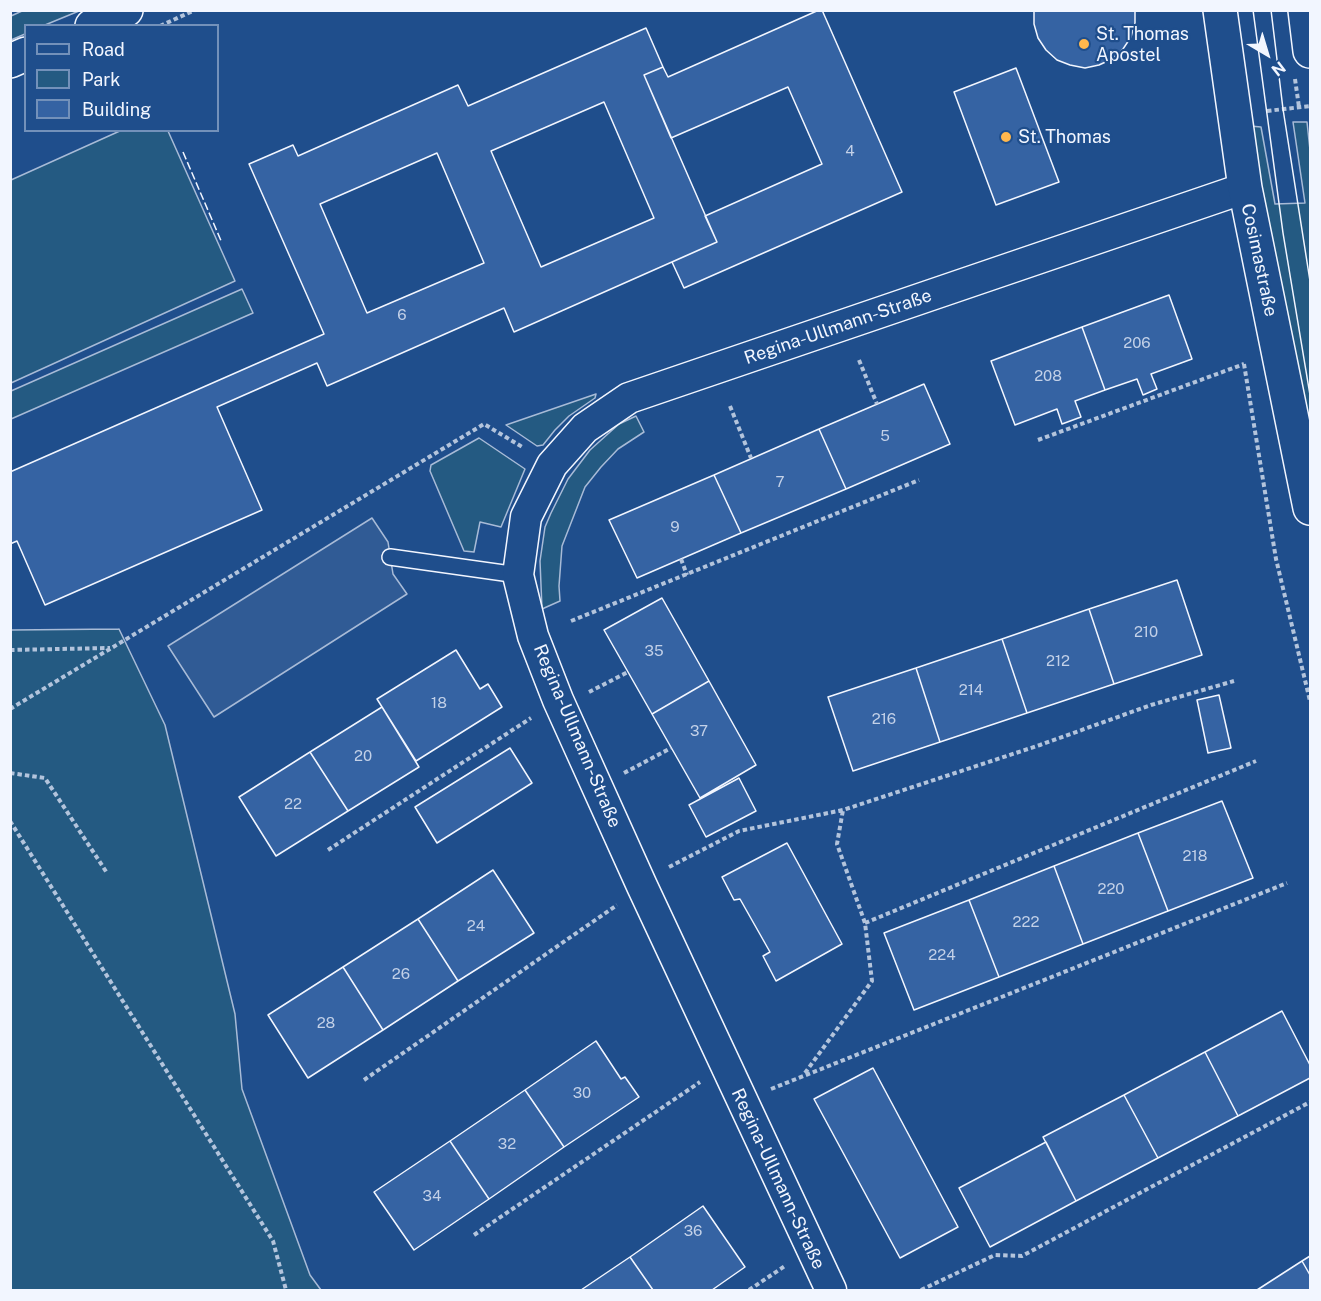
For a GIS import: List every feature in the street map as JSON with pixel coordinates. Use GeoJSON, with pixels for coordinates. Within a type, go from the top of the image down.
{"type":"FeatureCollection","features":[{"type":"Feature","properties":{"kind":"main road"},"geometry":{"type":"LineString","coordinates":[[96,24],[126,10]]}},
{"type":"Feature","properties":{"kind":"main road","name":"Cosimastraße"},"geometry":{"type":"LineString","coordinates":[[1220,10],[1245,188],[1311,508]]}},
{"type":"Feature","properties":{"kind":"main road"},"geometry":{"type":"LineString","coordinates":[[1303,62],[1305,10]]}},
{"type":"Feature","properties":{"kind":"main road"},"geometry":{"type":"LineString","coordinates":[[10,61],[24,55]]}},
{"type":"Feature","properties":{"kind":"street","name":"Regina-Ullmann-Straße"},"geometry":{"type":"LineString","coordinates":[[831,1290],[561,707],[534,636],[518,575],[526,517],[552,465],[585,428],[629,398],[1245,188]]}},
{"type":"Feature","properties":{"kind":"lane"},"geometry":{"type":"LineString","coordinates":[[390,557],[518,575]]}},
{"type":"Feature","properties":{"kind":"path"},"geometry":{"type":"LineString","coordinates":[[164,24],[195,10]]}},
{"type":"Feature","properties":{"kind":"path"},"geometry":{"type":"LineString","coordinates":[[1299,107],[1303,62]]}},
{"type":"Feature","properties":{"kind":"path"},"geometry":{"type":"LineString","coordinates":[[859,360],[877,404]]}},
{"type":"Feature","properties":{"kind":"path"},"geometry":{"type":"LineString","coordinates":[[1038,440],[1244,364]]}},
{"type":"Feature","properties":{"kind":"path"},"geometry":{"type":"LineString","coordinates":[[730,406],[751,459]]}},
{"type":"Feature","properties":{"kind":"path"},"geometry":{"type":"LineString","coordinates":[[10,709],[484,424],[552,465]]}},
{"type":"Feature","properties":{"kind":"path"},"geometry":{"type":"LineString","coordinates":[[571,621],[919,480]]}},
{"type":"Feature","properties":{"kind":"path"},"geometry":{"type":"LineString","coordinates":[[681,559],[687,575]]}},
{"type":"Feature","properties":{"kind":"path"},"geometry":{"type":"LineString","coordinates":[[10,650],[110,648]]}},
{"type":"Feature","properties":{"kind":"path"},"geometry":{"type":"LineString","coordinates":[[561,707],[628,672]]}},
{"type":"Feature","properties":{"kind":"path"},"geometry":{"type":"LineString","coordinates":[[364,1080],[613,909],[674,864],[739,831],[843,810],[1151,705],[1234,681]]}},
{"type":"Feature","properties":{"kind":"path"},"geometry":{"type":"LineString","coordinates":[[328,850],[532,717]]}},
{"type":"Feature","properties":{"kind":"path"},"geometry":{"type":"LineString","coordinates":[[597,787],[671,748]]}},
{"type":"Feature","properties":{"kind":"path"},"geometry":{"type":"LineString","coordinates":[[865,923],[1256,760]]}},
{"type":"Feature","properties":{"kind":"path"},"geometry":{"type":"LineString","coordinates":[[10,773],[45,778],[107,873]]}},
{"type":"Feature","properties":{"kind":"path"},"geometry":{"type":"LineString","coordinates":[[804,1074],[872,981],[865,923],[837,844],[843,810]]}},
{"type":"Feature","properties":{"kind":"path"},"geometry":{"type":"LineString","coordinates":[[10,821],[273,1241],[286,1290]]}},
{"type":"Feature","properties":{"kind":"path"},"geometry":{"type":"LineString","coordinates":[[743,1103],[804,1074],[1287,883]]}},
{"type":"Feature","properties":{"kind":"path"},"geometry":{"type":"LineString","coordinates":[[474,1235],[694,1086],[726,1067]]}},
{"type":"Feature","properties":{"kind":"path"},"geometry":{"type":"LineString","coordinates":[[921,1290],[995,1255],[1022,1256],[1311,1102]]}},
{"type":"Feature","properties":{"kind":"path"},"geometry":{"type":"LineString","coordinates":[[749,1290],[811,1249]]}},
{"type":"Feature","properties":{"kind":"green space"},"geometry":{"type":"Polygon","coordinates":[[[22,10],[79,11],[47,24],[24,24],[24,34],[11,40],[11,16],[22,10]]]}},
{"type":"Feature","properties":{"kind":"green space"},"geometry":{"type":"Polygon","coordinates":[[[1293,122],[1307,122],[1310,150],[1310,441],[1250,126],[1261,127],[1275,204],[1305,203],[1293,122]]]}},
{"type":"Feature","properties":{"kind":"green space"},"geometry":{"type":"Polygon","coordinates":[[[118,132],[168,132],[235,281],[11,383],[11,180],[118,132]]]}},
{"type":"Feature","properties":{"kind":"green space"},"geometry":{"type":"Polygon","coordinates":[[[242,289],[253,313],[11,419],[11,391],[242,289]]]}},
{"type":"Feature","properties":{"kind":"green space"},"geometry":{"type":"Polygon","coordinates":[[[596,394],[595,398],[569,416],[543,445],[537,446],[506,425],[596,394]]]}},
{"type":"Feature","properties":{"kind":"green space"},"geometry":{"type":"Polygon","coordinates":[[[636,416],[644,432],[618,449],[585,487],[562,546],[560,601],[542,609],[540,561],[545,527],[551,513],[568,479],[590,450],[619,424],[636,416]]]}},
{"type":"Feature","properties":{"kind":"green space"},"geometry":{"type":"Polygon","coordinates":[[[479,438],[525,469],[501,527],[480,522],[474,552],[464,551],[430,471],[431,465],[479,438]]]}},
{"type":"Feature","properties":{"kind":"green space"},"geometry":{"type":"Polygon","coordinates":[[[119,629],[165,725],[235,1014],[242,1089],[310,1275],[321,1290],[11,1290],[11,630],[119,629]]]}},
{"type":"Feature","properties":{"kind":"shaded area"},"geometry":{"type":"Polygon","coordinates":[[[372,518],[388,542],[393,574],[407,594],[214,717],[168,646],[372,518]]]}},
{"type":"Feature","properties":{"kind":"building"},"geometry":{"type":"Polygon","coordinates":[[[822,10],[902,192],[684,288],[672,262],[717,242],[705,216],[822,164],[788,87],[671,138],[644,75],[663,67],[668,77],[822,10]]]}},
{"type":"Feature","properties":{"kind":"building","name":"St. Thomas Apostel"},"geometry":{"type":"Polygon","coordinates":[[[1034,10],[1135,10],[1135,23],[1131,37],[1112,59],[1085,68],[1057,60],[1046,50],[1038,38],[1034,24],[1034,10]]]}},
{"type":"Feature","properties":{"kind":"building"},"geometry":{"type":"Polygon","coordinates":[[[646,28],[663,67],[644,75],[717,242],[514,332],[504,308],[327,386],[317,363],[217,407],[262,510],[45,605],[17,541],[10,544],[10,472],[324,334],[249,164],[293,145],[298,156],[458,85],[468,106],[646,28]],[[604,102],[491,151],[541,267],[654,218],[604,102]],[[437,153],[320,204],[367,313],[484,263],[437,153]]]}},
{"type":"Feature","properties":{"kind":"building","name":"St. Thomas"},"geometry":{"type":"Polygon","coordinates":[[[1016,68],[1059,182],[996,205],[954,92],[1016,68]]]}},
{"type":"Feature","properties":{"kind":"building"},"geometry":{"type":"Polygon","coordinates":[[[1169,295],[1192,359],[1151,374],[1157,389],[1143,395],[1137,379],[1105,390],[1082,327],[1169,295]]]}},
{"type":"Feature","properties":{"kind":"building"},"geometry":{"type":"Polygon","coordinates":[[[1082,327],[1105,390],[1075,401],[1081,417],[1062,424],[1057,409],[1015,425],[991,361],[1082,327]]]}},
{"type":"Feature","properties":{"kind":"building"},"geometry":{"type":"Polygon","coordinates":[[[924,384],[950,444],[846,489],[819,429],[924,384]]]}},
{"type":"Feature","properties":{"kind":"building"},"geometry":{"type":"Polygon","coordinates":[[[819,429],[846,489],[741,533],[714,475],[819,429]]]}},
{"type":"Feature","properties":{"kind":"building"},"geometry":{"type":"Polygon","coordinates":[[[714,475],[741,533],[637,578],[609,520],[714,475]]]}},
{"type":"Feature","properties":{"kind":"building"},"geometry":{"type":"Polygon","coordinates":[[[1177,580],[1202,655],[1114,684],[1089,609],[1177,580]]]}},
{"type":"Feature","properties":{"kind":"building"},"geometry":{"type":"Polygon","coordinates":[[[662,598],[709,681],[652,714],[604,630],[662,598]]]}},
{"type":"Feature","properties":{"kind":"building"},"geometry":{"type":"Polygon","coordinates":[[[1089,609],[1114,684],[1027,713],[1002,639],[1089,609]]]}},
{"type":"Feature","properties":{"kind":"building"},"geometry":{"type":"Polygon","coordinates":[[[1002,639],[1027,713],[940,742],[916,668],[1002,639]]]}},
{"type":"Feature","properties":{"kind":"building"},"geometry":{"type":"Polygon","coordinates":[[[456,650],[480,689],[488,684],[502,707],[416,761],[377,699],[456,650]]]}},
{"type":"Feature","properties":{"kind":"building"},"geometry":{"type":"Polygon","coordinates":[[[916,668],[940,742],[853,771],[828,697],[916,668]]]}},
{"type":"Feature","properties":{"kind":"building"},"geometry":{"type":"Polygon","coordinates":[[[709,681],[756,765],[700,798],[652,714],[709,681]]]}},
{"type":"Feature","properties":{"kind":"building"},"geometry":{"type":"Polygon","coordinates":[[[1219,695],[1231,748],[1208,753],[1197,700],[1219,695]]]}},
{"type":"Feature","properties":{"kind":"building"},"geometry":{"type":"Polygon","coordinates":[[[382,707],[419,767],[348,811],[310,752],[382,707]]]}},
{"type":"Feature","properties":{"kind":"building"},"geometry":{"type":"Polygon","coordinates":[[[510,748],[532,783],[437,843],[415,807],[510,748]]]}},
{"type":"Feature","properties":{"kind":"building"},"geometry":{"type":"Polygon","coordinates":[[[310,752],[348,811],[276,856],[239,797],[310,752]]]}},
{"type":"Feature","properties":{"kind":"building"},"geometry":{"type":"Polygon","coordinates":[[[739,778],[756,811],[706,837],[689,805],[739,778]]]}},
{"type":"Feature","properties":{"kind":"building"},"geometry":{"type":"Polygon","coordinates":[[[1222,801],[1253,878],[1168,911],[1138,833],[1222,801]]]}},
{"type":"Feature","properties":{"kind":"building"},"geometry":{"type":"Polygon","coordinates":[[[1138,833],[1168,911],[1083,944],[1054,866],[1138,833]]]}},
{"type":"Feature","properties":{"kind":"building"},"geometry":{"type":"Polygon","coordinates":[[[787,843],[842,944],[776,981],[763,956],[770,952],[740,899],[734,900],[722,877],[787,843]]]}},
{"type":"Feature","properties":{"kind":"building"},"geometry":{"type":"Polygon","coordinates":[[[1054,866],[1083,944],[999,977],[969,900],[1054,866]]]}},
{"type":"Feature","properties":{"kind":"building"},"geometry":{"type":"Polygon","coordinates":[[[493,870],[534,933],[458,981],[418,919],[493,870]]]}},
{"type":"Feature","properties":{"kind":"building"},"geometry":{"type":"Polygon","coordinates":[[[969,900],[999,977],[914,1010],[884,933],[969,900]]]}},
{"type":"Feature","properties":{"kind":"building"},"geometry":{"type":"Polygon","coordinates":[[[418,919],[458,981],[383,1030],[343,967],[418,919]]]}},
{"type":"Feature","properties":{"kind":"building"},"geometry":{"type":"Polygon","coordinates":[[[343,967],[383,1030],[308,1078],[268,1015],[343,967]]]}},
{"type":"Feature","properties":{"kind":"building"},"geometry":{"type":"Polygon","coordinates":[[[1282,1011],[1310,1065],[1310,1078],[1238,1116],[1205,1052],[1282,1011]]]}},
{"type":"Feature","properties":{"kind":"building"},"geometry":{"type":"Polygon","coordinates":[[[596,1041],[621,1079],[625,1077],[639,1097],[564,1147],[525,1090],[596,1041]]]}},
{"type":"Feature","properties":{"kind":"building"},"geometry":{"type":"Polygon","coordinates":[[[1205,1052],[1238,1116],[1158,1158],[1124,1095],[1205,1052]]]}},
{"type":"Feature","properties":{"kind":"building"},"geometry":{"type":"Polygon","coordinates":[[[873,1068],[958,1227],[900,1258],[814,1099],[873,1068]]]}},
{"type":"Feature","properties":{"kind":"building"},"geometry":{"type":"Polygon","coordinates":[[[525,1090],[564,1147],[489,1199],[450,1141],[525,1090]]]}},
{"type":"Feature","properties":{"kind":"building"},"geometry":{"type":"Polygon","coordinates":[[[1124,1095],[1158,1158],[1076,1201],[1043,1137],[1124,1095]]]}},
{"type":"Feature","properties":{"kind":"building"},"geometry":{"type":"Polygon","coordinates":[[[450,1141],[489,1199],[414,1250],[374,1192],[450,1141]]]}},
{"type":"Feature","properties":{"kind":"building"},"geometry":{"type":"Polygon","coordinates":[[[1046,1142],[1076,1201],[990,1247],[959,1188],[1046,1142]]]}},
{"type":"Feature","properties":{"kind":"building"},"geometry":{"type":"Polygon","coordinates":[[[703,1206],[745,1267],[712,1290],[653,1290],[630,1257],[703,1206]]]}},
{"type":"Feature","properties":{"kind":"building"},"geometry":{"type":"Polygon","coordinates":[[[1310,1256],[1310,1275],[1302,1261],[1310,1256]]]}},
{"type":"Feature","properties":{"kind":"building"},"geometry":{"type":"Polygon","coordinates":[[[630,1257],[653,1290],[581,1290],[630,1257]]]}},
{"type":"Feature","properties":{"kind":"building"},"geometry":{"type":"Polygon","coordinates":[[[1302,1261],[1310,1275],[1310,1290],[1257,1290],[1302,1261]]]}},
{"type":"Feature","properties":{"kind":"tram line"},"geometry":{"type":"LineString","coordinates":[[1253,10],[1283,233],[1310,395]]}},
{"type":"Feature","properties":{"kind":"tram line"},"geometry":{"type":"LineString","coordinates":[[1271,10],[1283,109],[1310,281]]}},
{"type":"Feature","properties":{"kind":"fence"},"geometry":{"type":"LineString","coordinates":[[183,152],[222,243]]}},
{"type":"Feature","properties":{"kind":"place","name":"St. Thomas Apostel"},"geometry":{"type":"Point","coordinates":[1084,44]}},
{"type":"Feature","properties":{"kind":"place","name":"St. Thomas"},"geometry":{"type":"Point","coordinates":[1006,137]}}]}
